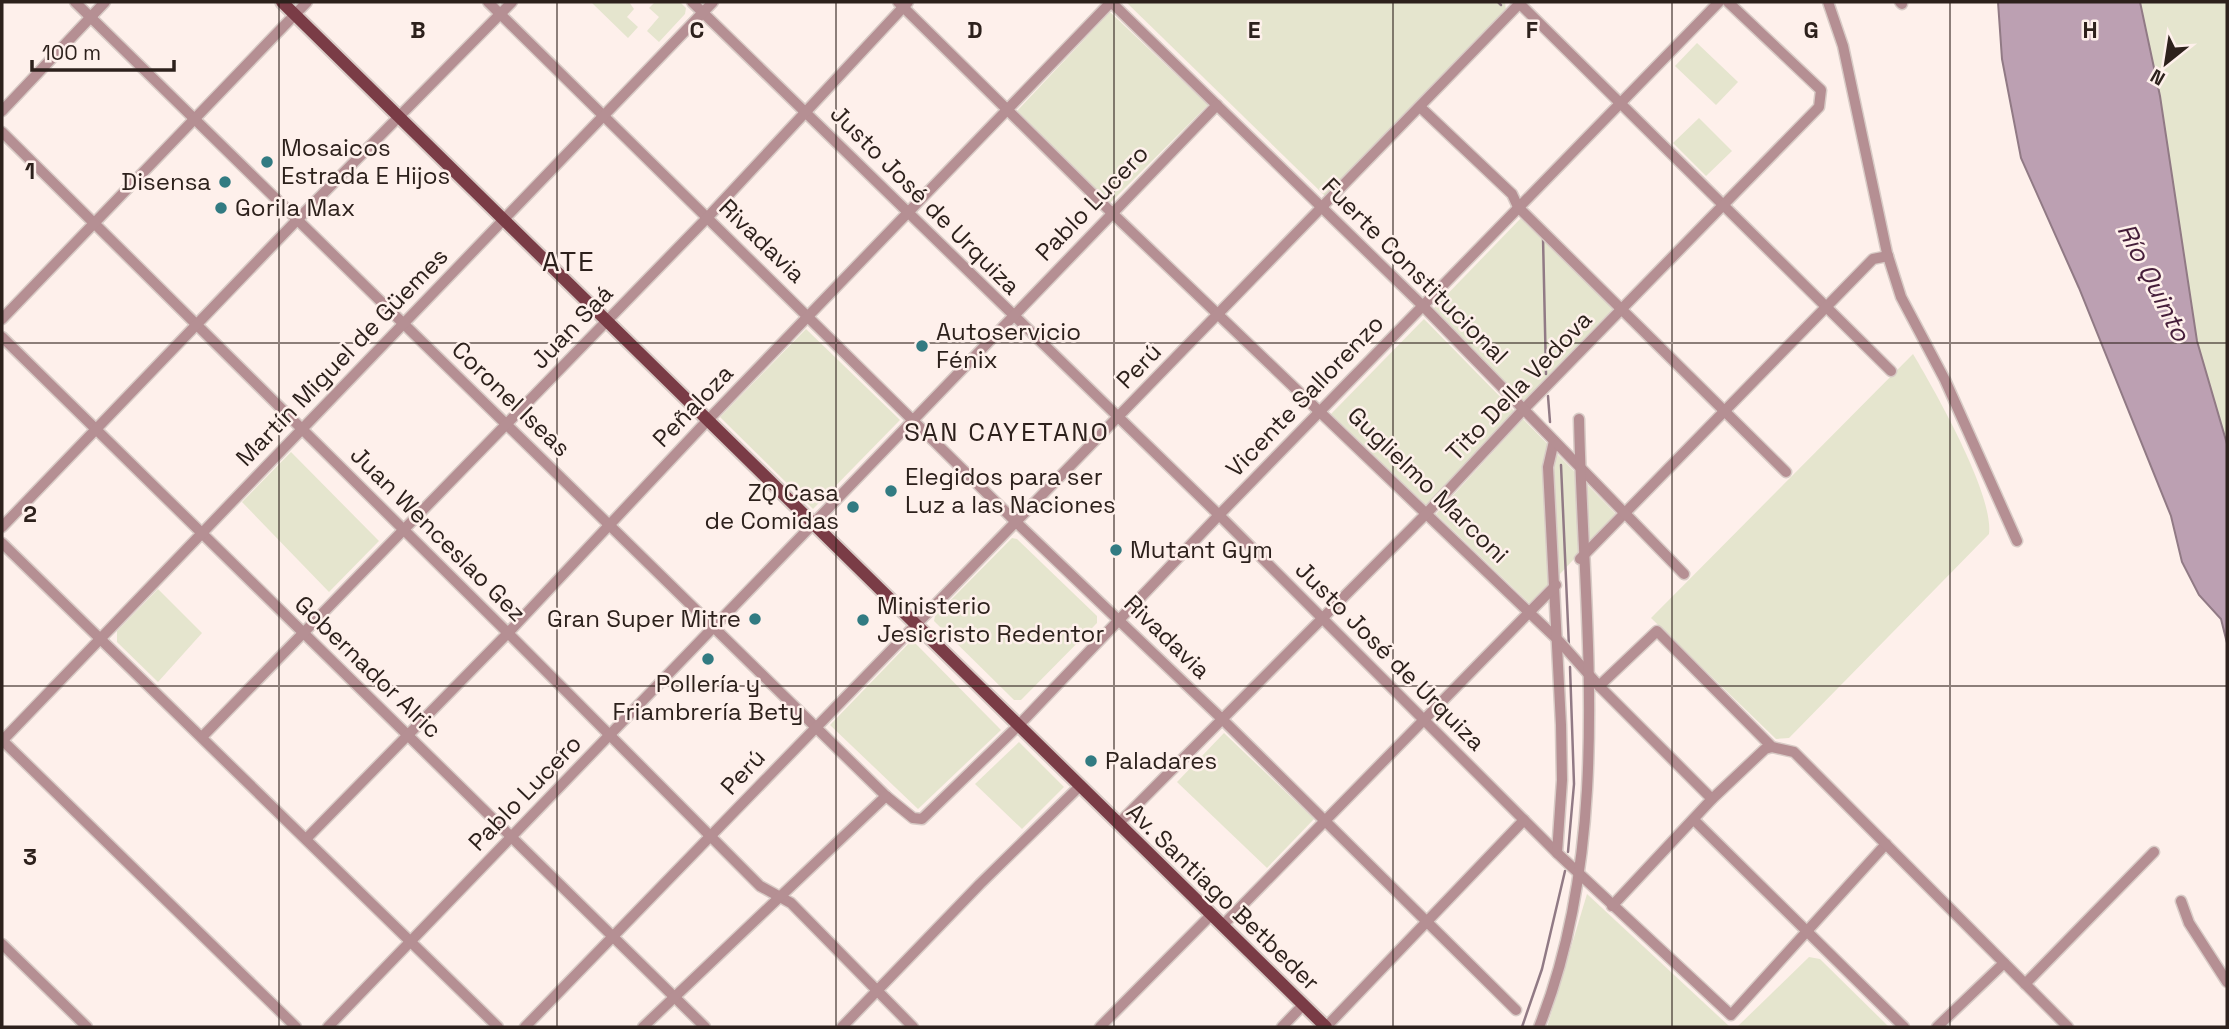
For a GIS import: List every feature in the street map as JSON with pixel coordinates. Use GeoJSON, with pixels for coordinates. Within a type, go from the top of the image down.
{"type":"FeatureCollection","features":[{"type":"Feature","properties":{"kind":"main road","name":"Av. Santiago Betbeder"},"geometry":{"type":"LineString","coordinates":[[282,2],[706,422],[1326,1027]]}},
{"type":"Feature","properties":{"kind":"street","name":"Coronel Iseas"},"geometry":{"type":"LineString","coordinates":[[75,2],[887,796],[913,818],[922,819]]}},
{"type":"Feature","properties":{"kind":"street"},"geometry":{"type":"LineString","coordinates":[[2,111],[105,2]]}},
{"type":"Feature","properties":{"kind":"street"},"geometry":{"type":"LineString","coordinates":[[2,319],[307,2]]}},
{"type":"Feature","properties":{"kind":"street","name":"Rivadavia"},"geometry":{"type":"LineString","coordinates":[[488,2],[1516,1010]]}},
{"type":"Feature","properties":{"kind":"street"},"geometry":{"type":"LineString","coordinates":[[2,527],[297,220],[512,2]]}},
{"type":"Feature","properties":{"kind":"street","name":"Justo José de Urquiza"},"geometry":{"type":"LineString","coordinates":[[692,2],[1219,515],[1556,853],[1731,1014],[1806,930]]}},
{"type":"Feature","properties":{"kind":"street","name":"Martín Miguel de Güemes"},"geometry":{"type":"LineString","coordinates":[[2,741],[713,2]]}},
{"type":"Feature","properties":{"kind":"street","name":"Fuerte Constitucional"},"geometry":{"type":"LineString","coordinates":[[1111,2],[1423,306],[1684,574]]}},
{"type":"Feature","properties":{"kind":"street","name":"Peñaloza"},"geometry":{"type":"LineString","coordinates":[[306,839],[508,633],[706,422],[909,215],[1111,2]]}},
{"type":"Feature","properties":{"kind":"street"},"geometry":{"type":"LineString","coordinates":[[1519,2],[1617,103],[1891,371]]}},
{"type":"Feature","properties":{"kind":"street","name":"Perú"},"geometry":{"type":"LineString","coordinates":[[525,1027],[1519,2]]}},
{"type":"Feature","properties":{"kind":"street","name":"Vicente Sallorenzo"},"geometry":{"type":"LineString","coordinates":[[922,819],[1018,726],[1617,103],[1719,2]]}},
{"type":"Feature","properties":{"kind":"street","name":"Tito Della Vedova"},"geometry":{"type":"LineString","coordinates":[[1118,824],[1427,513],[1523,410],[1819,107],[1821,90],[1728,2]]}},
{"type":"Feature","properties":{"kind":"street"},"geometry":{"type":"LineString","coordinates":[[1828,2],[1843,46],[1888,256],[1912,324],[1945,380],[2017,541]]}},
{"type":"Feature","properties":{"kind":"street","name":"Guglielmo Marconi"},"geometry":{"type":"LineString","coordinates":[[903,3],[1111,212],[1559,641],[1599,686],[1712,799]]}},
{"type":"Feature","properties":{"kind":"street","name":"Juan Saá"},"geometry":{"type":"LineString","coordinates":[[202,737],[707,218],[903,3]]}},
{"type":"Feature","properties":{"kind":"street","name":"Pablo Lucero"},"geometry":{"type":"LineString","coordinates":[[328,1027],[1217,104]]}},
{"type":"Feature","properties":{"kind":"street"},"geometry":{"type":"LineString","coordinates":[[1420,107],[1511,194],[1518,207],[1786,472]]}},
{"type":"Feature","properties":{"kind":"street","name":"Juan Wenceslao Gez"},"geometry":{"type":"LineString","coordinates":[[2,132],[760,886],[791,903],[914,1027]]}},
{"type":"Feature","properties":{"kind":"street"},"geometry":{"type":"LineString","coordinates":[[1579,560],[1873,259],[1888,256]]}},
{"type":"Feature","properties":{"kind":"street","name":"Gobernador Alric"},"geometry":{"type":"LineString","coordinates":[[2,337],[705,1027]]}},
{"type":"Feature","properties":{"kind":"street"},"geometry":{"type":"LineString","coordinates":[[1539,1027],[1567,943],[1581,876],[1587,787],[1589,672],[1579,560],[1579,419]]}},
{"type":"Feature","properties":{"kind":"street"},"geometry":{"type":"LineString","coordinates":[[1554,441],[1548,467],[1559,641],[1562,780],[1556,853]]}},
{"type":"Feature","properties":{"kind":"street"},"geometry":{"type":"LineString","coordinates":[[2,543],[498,1027]]}},
{"type":"Feature","properties":{"kind":"street"},"geometry":{"type":"LineString","coordinates":[[1222,926],[1556,585]]}},
{"type":"Feature","properties":{"kind":"street"},"geometry":{"type":"LineString","coordinates":[[1599,686],[1657,631],[1772,747]]}},
{"type":"Feature","properties":{"kind":"street"},"geometry":{"type":"LineString","coordinates":[[2,741],[296,1027]]}},
{"type":"Feature","properties":{"kind":"street"},"geometry":{"type":"LineString","coordinates":[[1612,906],[1695,821],[1712,799],[1765,749],[1772,747],[1794,752],[2068,1027]]}},
{"type":"Feature","properties":{"kind":"street"},"geometry":{"type":"LineString","coordinates":[[842,1027],[1080,786]]}},
{"type":"Feature","properties":{"kind":"street"},"geometry":{"type":"LineString","coordinates":[[643,1027],[887,796]]}},
{"type":"Feature","properties":{"kind":"street"},"geometry":{"type":"LineString","coordinates":[[1326,1027],[1524,820]]}},
{"type":"Feature","properties":{"kind":"street"},"geometry":{"type":"LineString","coordinates":[[1695,821],[1904,1027]]}},
{"type":"Feature","properties":{"kind":"street"},"geometry":{"type":"LineString","coordinates":[[1806,930],[1886,844]]}},
{"type":"Feature","properties":{"kind":"street"},"geometry":{"type":"LineString","coordinates":[[2025,984],[2154,852]]}},
{"type":"Feature","properties":{"kind":"street"},"geometry":{"type":"LineString","coordinates":[[2181,901],[2189,923],[2227,982]]}},
{"type":"Feature","properties":{"kind":"street"},"geometry":{"type":"LineString","coordinates":[[1100,1027],[1211,915]]}},
{"type":"Feature","properties":{"kind":"street"},"geometry":{"type":"LineString","coordinates":[[2,944],[87,1027]]}},
{"type":"Feature","properties":{"kind":"street"},"geometry":{"type":"LineString","coordinates":[[1937,1027],[2004,962]]}},
{"type":"Feature","properties":{"kind":"street"},"geometry":{"type":"LineString","coordinates":[[1282,1027],[1303,1005]]}},
{"type":"Feature","properties":{"kind":"green space"},"geometry":{"type":"Polygon","coordinates":[[[591,2],[629,2],[634,9],[627,17],[638,27],[628,38],[591,2]]]}},
{"type":"Feature","properties":{"kind":"green space"},"geometry":{"type":"Polygon","coordinates":[[[655,2],[680,2],[686,8],[685,14],[659,42],[647,31],[659,17],[649,8],[655,2]]]}},
{"type":"Feature","properties":{"kind":"green space"},"geometry":{"type":"Polygon","coordinates":[[[1126,2],[1505,2],[1506,11],[1325,196],[1126,2]]]}},
{"type":"Feature","properties":{"kind":"green space"},"geometry":{"type":"Polygon","coordinates":[[[2140,2],[2227,2],[2227,434],[2224,435],[2197,341],[2160,96],[2140,2]]]}},
{"type":"Feature","properties":{"kind":"green space"},"geometry":{"type":"Polygon","coordinates":[[[1110,12],[1208,105],[1110,203],[1017,111],[1110,12]]]}},
{"type":"Feature","properties":{"kind":"green space"},"geometry":{"type":"Polygon","coordinates":[[[1697,43],[1738,82],[1716,105],[1675,66],[1697,43]]]}},
{"type":"Feature","properties":{"kind":"green space"},"geometry":{"type":"Polygon","coordinates":[[[1699,118],[1732,151],[1706,176],[1673,143],[1699,118]]]}},
{"type":"Feature","properties":{"kind":"green space"},"geometry":{"type":"Polygon","coordinates":[[[1522,217],[1614,308],[1523,403],[1433,309],[1522,217]]]}},
{"type":"Feature","properties":{"kind":"green space"},"geometry":{"type":"Polygon","coordinates":[[[1424,319],[1515,412],[1426,505],[1331,414],[1424,319]]]}},
{"type":"Feature","properties":{"kind":"green space"},"geometry":{"type":"Polygon","coordinates":[[[806,329],[900,420],[813,509],[720,417],[806,329]]]}},
{"type":"Feature","properties":{"kind":"green space"},"geometry":{"type":"Polygon","coordinates":[[[1913,354],[1948,417],[1973,470],[1988,517],[1989,534],[1789,738],[1776,739],[1651,618],[1913,354]]]}},
{"type":"Feature","properties":{"kind":"green space"},"geometry":{"type":"Polygon","coordinates":[[[1523,419],[1616,514],[1531,605],[1436,514],[1523,419]]]}},
{"type":"Feature","properties":{"kind":"green space"},"geometry":{"type":"Polygon","coordinates":[[[291,452],[379,541],[329,592],[242,502],[291,452]]]}},
{"type":"Feature","properties":{"kind":"green space"},"geometry":{"type":"Polygon","coordinates":[[[1012,538],[1017,539],[1097,616],[1097,623],[1021,700],[1014,700],[934,621],[935,616],[1012,538]]]}},
{"type":"Feature","properties":{"kind":"green space"},"geometry":{"type":"Polygon","coordinates":[[[158,589],[202,633],[158,682],[117,642],[117,631],[158,589]]]}},
{"type":"Feature","properties":{"kind":"green space"},"geometry":{"type":"Polygon","coordinates":[[[912,640],[1001,730],[918,809],[830,725],[912,640]]]}},
{"type":"Feature","properties":{"kind":"green space"},"geometry":{"type":"Polygon","coordinates":[[[1224,733],[1314,819],[1267,868],[1177,782],[1224,733]]]}},
{"type":"Feature","properties":{"kind":"green space"},"geometry":{"type":"Polygon","coordinates":[[[1019,742],[1064,787],[1022,829],[975,784],[1019,742]]]}},
{"type":"Feature","properties":{"kind":"green space"},"geometry":{"type":"Polygon","coordinates":[[[1587,894],[1730,1027],[1547,1027],[1587,894]]]}},
{"type":"Feature","properties":{"kind":"green space"},"geometry":{"type":"Polygon","coordinates":[[[1809,957],[1820,959],[1889,1027],[1737,1027],[1809,957]]]}},
{"type":"Feature","properties":{"kind":"water","name":"Río Quinto"},"geometry":{"type":"Polygon","coordinates":[[[1998,2],[2140,2],[2160,96],[2197,341],[2227,444],[2227,643],[2221,619],[2199,595],[2182,562],[2171,516],[2079,288],[2021,158],[2002,59],[1998,2]]]}},
{"type":"Feature","properties":{"kind":"waterway"},"geometry":{"type":"LineString","coordinates":[[1498,2],[1501,5]]}},
{"type":"Feature","properties":{"kind":"waterway"},"geometry":{"type":"LineString","coordinates":[[1543,237],[1546,374]]}},
{"type":"Feature","properties":{"kind":"waterway"},"geometry":{"type":"LineString","coordinates":[[1548,396],[1550,422]]}},
{"type":"Feature","properties":{"kind":"waterway"},"geometry":{"type":"LineString","coordinates":[[1561,465],[1569,647]]}},
{"type":"Feature","properties":{"kind":"waterway"},"geometry":{"type":"LineString","coordinates":[[1568,852],[1574,784],[1570,667]]}},
{"type":"Feature","properties":{"kind":"waterway"},"geometry":{"type":"LineString","coordinates":[[1522,1027],[1542,969],[1565,871]]}},
{"type":"Feature","properties":{"kind":"place","name":"Mosaicos Estrada E Hijos"},"geometry":{"type":"Point","coordinates":[267,162]}},
{"type":"Feature","properties":{"kind":"place","name":"Disensa"},"geometry":{"type":"Point","coordinates":[225,182]}},
{"type":"Feature","properties":{"kind":"place","name":"Gorila Max"},"geometry":{"type":"Point","coordinates":[221,208]}},
{"type":"Feature","properties":{"kind":"place","name":"Autoservicio Fénix"},"geometry":{"type":"Point","coordinates":[922,346]}},
{"type":"Feature","properties":{"kind":"place","name":"Elegidos para ser Luz a las Naciones"},"geometry":{"type":"Point","coordinates":[891,491]}},
{"type":"Feature","properties":{"kind":"place","name":"ZQ Casa de Comidas"},"geometry":{"type":"Point","coordinates":[853,507]}},
{"type":"Feature","properties":{"kind":"place","name":"Mutant Gym"},"geometry":{"type":"Point","coordinates":[1116,550]}},
{"type":"Feature","properties":{"kind":"place","name":"Gran Super Mitre"},"geometry":{"type":"Point","coordinates":[755,619]}},
{"type":"Feature","properties":{"kind":"place","name":"Ministerio Jesicristo Redentor"},"geometry":{"type":"Point","coordinates":[863,620]}},
{"type":"Feature","properties":{"kind":"place","name":"Pollería y Friambrería Bety"},"geometry":{"type":"Point","coordinates":[708,659]}},
{"type":"Feature","properties":{"kind":"place","name":"Paladares"},"geometry":{"type":"Point","coordinates":[1091,761]}},
{"type":"Feature","properties":{"kind":"district","name":"ATE"},"geometry":{"type":"Point","coordinates":[569,261]}},
{"type":"Feature","properties":{"kind":"district","name":"SAN CAYETANO"},"geometry":{"type":"Point","coordinates":[1007,432]}}]}
